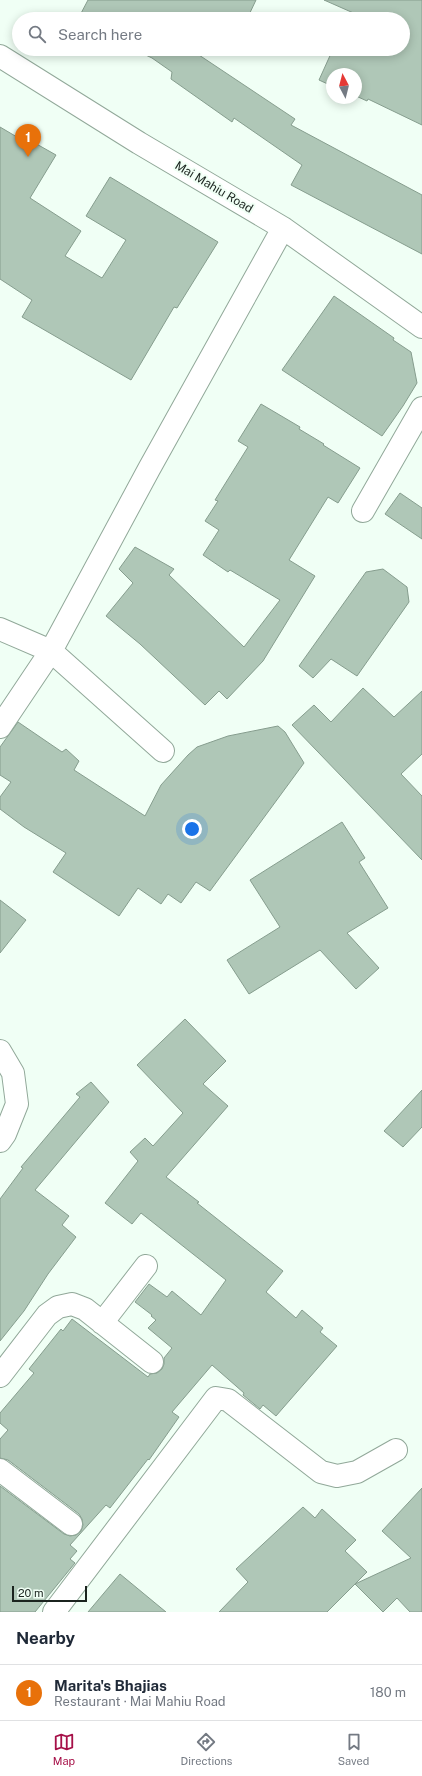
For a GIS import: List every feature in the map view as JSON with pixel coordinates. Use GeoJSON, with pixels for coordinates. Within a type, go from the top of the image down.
{"type":"FeatureCollection","features":[{"type":"Feature","properties":{"kind":"street","name":"Mai Mahiu Road"},"geometry":{"type":"LineString","coordinates":[[0,56],[139,143],[283,228],[422,327]]}},
{"type":"Feature","properties":{"kind":"street"},"geometry":{"type":"LineString","coordinates":[[0,727],[51,651],[149,469],[283,228]]}},
{"type":"Feature","properties":{"kind":"street"},"geometry":{"type":"LineString","coordinates":[[363,512],[422,408]]}},
{"type":"Feature","properties":{"kind":"street"},"geometry":{"type":"LineString","coordinates":[[0,629],[51,651],[163,751]]}},
{"type":"Feature","properties":{"kind":"street"},"geometry":{"type":"LineString","coordinates":[[0,1051],[13,1073],[17,1104],[5,1134],[0,1141]]}},
{"type":"Feature","properties":{"kind":"street"},"geometry":{"type":"LineString","coordinates":[[102,1323],[146,1266]]}},
{"type":"Feature","properties":{"kind":"street"},"geometry":{"type":"LineString","coordinates":[[3,1367],[47,1315],[58,1306],[72,1304],[85,1310],[152,1362]]}},
{"type":"Feature","properties":{"kind":"street"},"geometry":{"type":"LineString","coordinates":[[54,1612],[216,1398],[228,1400],[321,1472],[337,1476],[357,1472],[396,1450]]}},
{"type":"Feature","properties":{"kind":"street"},"geometry":{"type":"LineString","coordinates":[[0,1470],[72,1524]]}},
{"type":"Feature","properties":{"kind":"building"},"geometry":{"type":"Polygon","coordinates":[[[88,0],[256,0],[250,12],[82,12],[88,0]]]}},
{"type":"Feature","properties":{"kind":"building"},"geometry":{"type":"Polygon","coordinates":[[[324,0],[422,0],[422,125],[368,99],[367,101],[362,99],[362,68],[326,68],[326,83],[319,80],[330,56],[410,56],[410,12],[351,12],[324,0]]]}},
{"type":"Feature","properties":{"kind":"building"},"geometry":{"type":"Polygon","coordinates":[[[148,56],[200,56],[295,119],[291,125],[422,195],[422,254],[291,185],[302,165],[234,118],[232,122],[171,79],[172,72],[148,56]]]}},
{"type":"Feature","properties":{"kind":"building"},"geometry":{"type":"Polygon","coordinates":[[[0,127],[22,140],[23,138],[32,144],[33,142],[56,155],[30,198],[81,231],[65,256],[102,278],[126,240],[86,216],[110,177],[218,242],[177,308],[174,307],[131,380],[22,317],[32,300],[0,279],[0,127]]]}},
{"type":"Feature","properties":{"kind":"building"},"geometry":{"type":"Polygon","coordinates":[[[334,296],[394,338],[393,340],[411,352],[417,383],[382,436],[282,370],[334,296]]]}},
{"type":"Feature","properties":{"kind":"building"},"geometry":{"type":"Polygon","coordinates":[[[261,404],[300,427],[299,429],[360,468],[338,503],[328,497],[289,560],[315,576],[263,661],[227,699],[219,691],[205,705],[140,644],[106,616],[133,583],[119,569],[135,547],[174,569],[169,575],[244,647],[280,600],[230,570],[228,572],[203,555],[219,530],[205,521],[218,501],[215,500],[248,447],[238,441],[261,404]]]}},
{"type":"Feature","properties":{"kind":"building"},"geometry":{"type":"Polygon","coordinates":[[[400,493],[422,508],[422,539],[385,514],[400,493]]]}},
{"type":"Feature","properties":{"kind":"building"},"geometry":{"type":"Polygon","coordinates":[[[383,569],[407,587],[409,602],[357,676],[331,659],[313,678],[299,666],[366,572],[383,569]]]}},
{"type":"Feature","properties":{"kind":"building"},"geometry":{"type":"Polygon","coordinates":[[[363,688],[394,717],[422,691],[422,754],[401,774],[422,796],[422,860],[292,725],[314,705],[331,722],[363,688]]]}},
{"type":"Feature","properties":{"kind":"building"},"geometry":{"type":"Polygon","coordinates":[[[18,722],[62,752],[66,749],[79,761],[74,770],[145,816],[161,785],[188,755],[197,747],[228,736],[278,726],[285,732],[304,763],[210,891],[196,882],[181,903],[168,894],[161,904],[138,888],[119,916],[53,872],[66,853],[24,827],[0,809],[0,797],[11,782],[0,775],[0,747],[18,722]]]}},
{"type":"Feature","properties":{"kind":"building"},"geometry":{"type":"Polygon","coordinates":[[[342,822],[365,858],[359,862],[388,908],[347,933],[379,968],[356,989],[320,950],[249,994],[227,960],[280,927],[250,880],[342,822]]]}},
{"type":"Feature","properties":{"kind":"building"},"geometry":{"type":"Polygon","coordinates":[[[0,900],[26,920],[0,953],[0,900]]]}},
{"type":"Feature","properties":{"kind":"building"},"geometry":{"type":"Polygon","coordinates":[[[185,1019],[226,1061],[203,1084],[228,1106],[166,1177],[283,1271],[266,1292],[296,1318],[302,1310],[323,1328],[320,1332],[337,1346],[276,1416],[263,1405],[260,1409],[212,1365],[172,1412],[179,1417],[149,1460],[148,1459],[110,1508],[106,1505],[70,1545],[77,1551],[70,1559],[75,1563],[35,1612],[0,1612],[0,1486],[64,1534],[70,1536],[76,1535],[81,1531],[83,1525],[79,1514],[8,1460],[0,1458],[0,1439],[8,1430],[0,1423],[0,1413],[34,1373],[29,1369],[61,1329],[63,1331],[72,1319],[148,1377],[150,1374],[157,1373],[162,1369],[164,1358],[172,1348],[148,1328],[156,1320],[135,1302],[149,1284],[167,1297],[172,1291],[201,1315],[226,1280],[141,1213],[132,1224],[105,1203],[138,1161],[130,1152],[145,1138],[153,1146],[183,1113],[137,1065],[185,1019]]]}},
{"type":"Feature","properties":{"kind":"building"},"geometry":{"type":"Polygon","coordinates":[[[91,1082],[109,1102],[35,1190],[69,1216],[62,1225],[76,1237],[48,1274],[24,1311],[0,1341],[0,1199],[23,1168],[21,1167],[80,1097],[76,1094],[91,1082]]]}},
{"type":"Feature","properties":{"kind":"building"},"geometry":{"type":"Polygon","coordinates":[[[422,1090],[422,1127],[403,1147],[384,1131],[422,1090]]]}},
{"type":"Feature","properties":{"kind":"building"},"geometry":{"type":"Polygon","coordinates":[[[422,1488],[422,1612],[410,1612],[397,1598],[383,1612],[355,1584],[411,1558],[382,1531],[422,1488]]]}},
{"type":"Feature","properties":{"kind":"building"},"geometry":{"type":"Polygon","coordinates":[[[303,1507],[315,1518],[322,1509],[356,1540],[345,1551],[367,1572],[327,1612],[219,1612],[248,1582],[236,1569],[303,1507]]]}},
{"type":"Feature","properties":{"kind":"building"},"geometry":{"type":"Polygon","coordinates":[[[120,1574],[166,1612],[88,1612],[120,1574]]]}},
{"type":"Feature","properties":{"kind":"place","name":"Marita's Bhajias"},"geometry":{"type":"Point","coordinates":[28,157]}}]}
